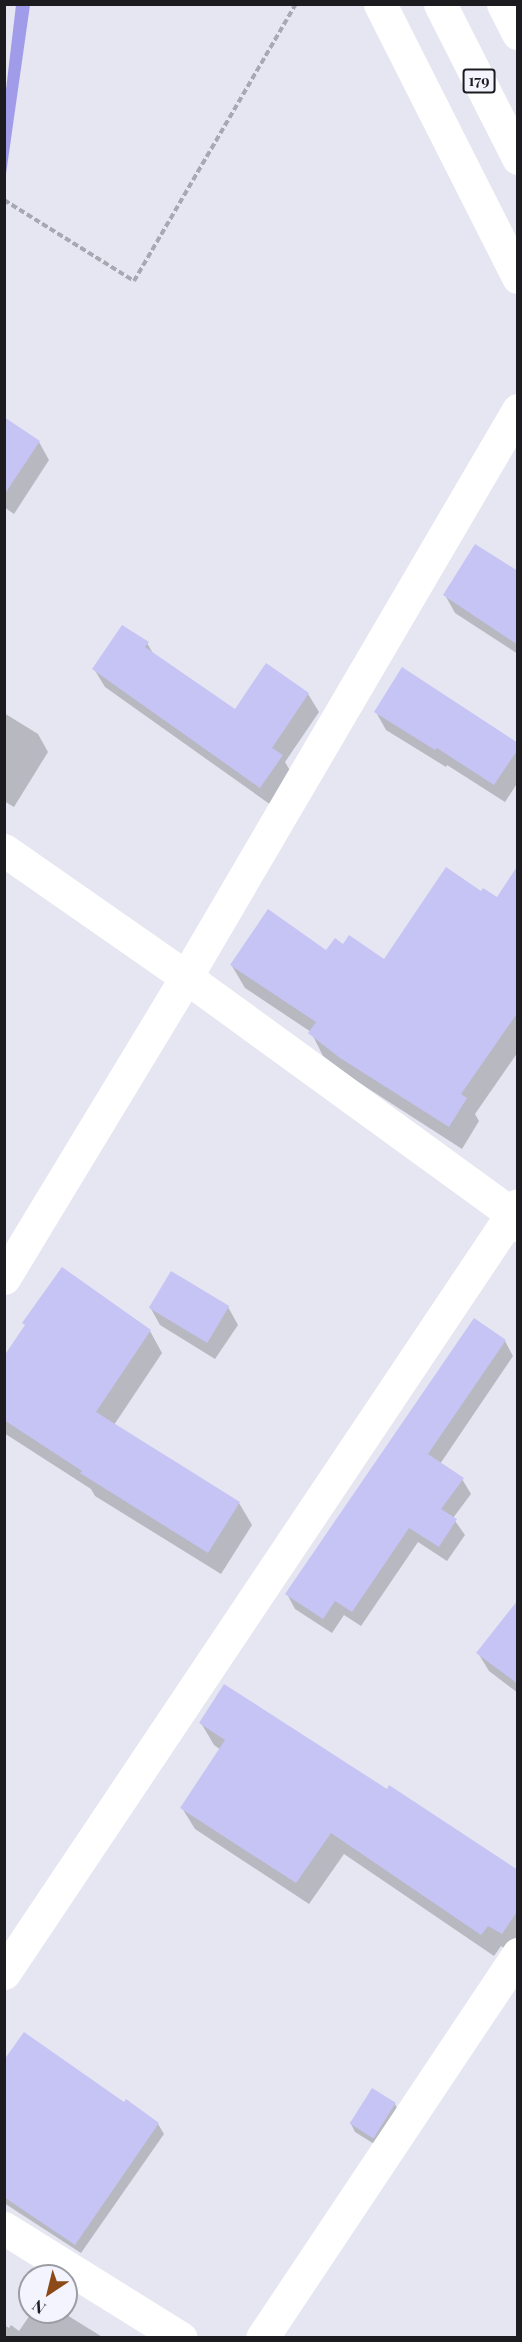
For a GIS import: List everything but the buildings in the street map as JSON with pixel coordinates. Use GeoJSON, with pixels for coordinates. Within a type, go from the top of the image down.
{"type":"FeatureCollection","features":[{"type":"Feature","properties":{"kind":"main road"},"geometry":{"type":"LineString","coordinates":[[380,4],[518,277]]}},
{"type":"Feature","properties":{"kind":"main road","name":"179"},"geometry":{"type":"LineString","coordinates":[[440,4],[518,158]]}},
{"type":"Feature","properties":{"kind":"main road"},"geometry":{"type":"LineString","coordinates":[[503,4],[518,33]]}},
{"type":"Feature","properties":{"kind":"main road"},"geometry":{"type":"LineString","coordinates":[[4,1278],[186,977],[518,410]]}},
{"type":"Feature","properties":{"kind":"main road"},"geometry":{"type":"LineString","coordinates":[[4,850],[186,977],[516,1215],[4,1973]]}},
{"type":"Feature","properties":{"kind":"main road"},"geometry":{"type":"LineString","coordinates":[[262,2337],[518,1954]]}},
{"type":"Feature","properties":{"kind":"main road"},"geometry":{"type":"LineString","coordinates":[[4,2228],[181,2337]]}},
{"type":"Feature","properties":{"kind":"path"},"geometry":{"type":"LineString","coordinates":[[4,200],[134,281],[296,4]]}},
{"type":"Feature","properties":{"kind":"shaded area"},"geometry":{"type":"Polygon","coordinates":[[[16,5],[30,5],[5,181],[5,98],[16,5]]]}}]}
